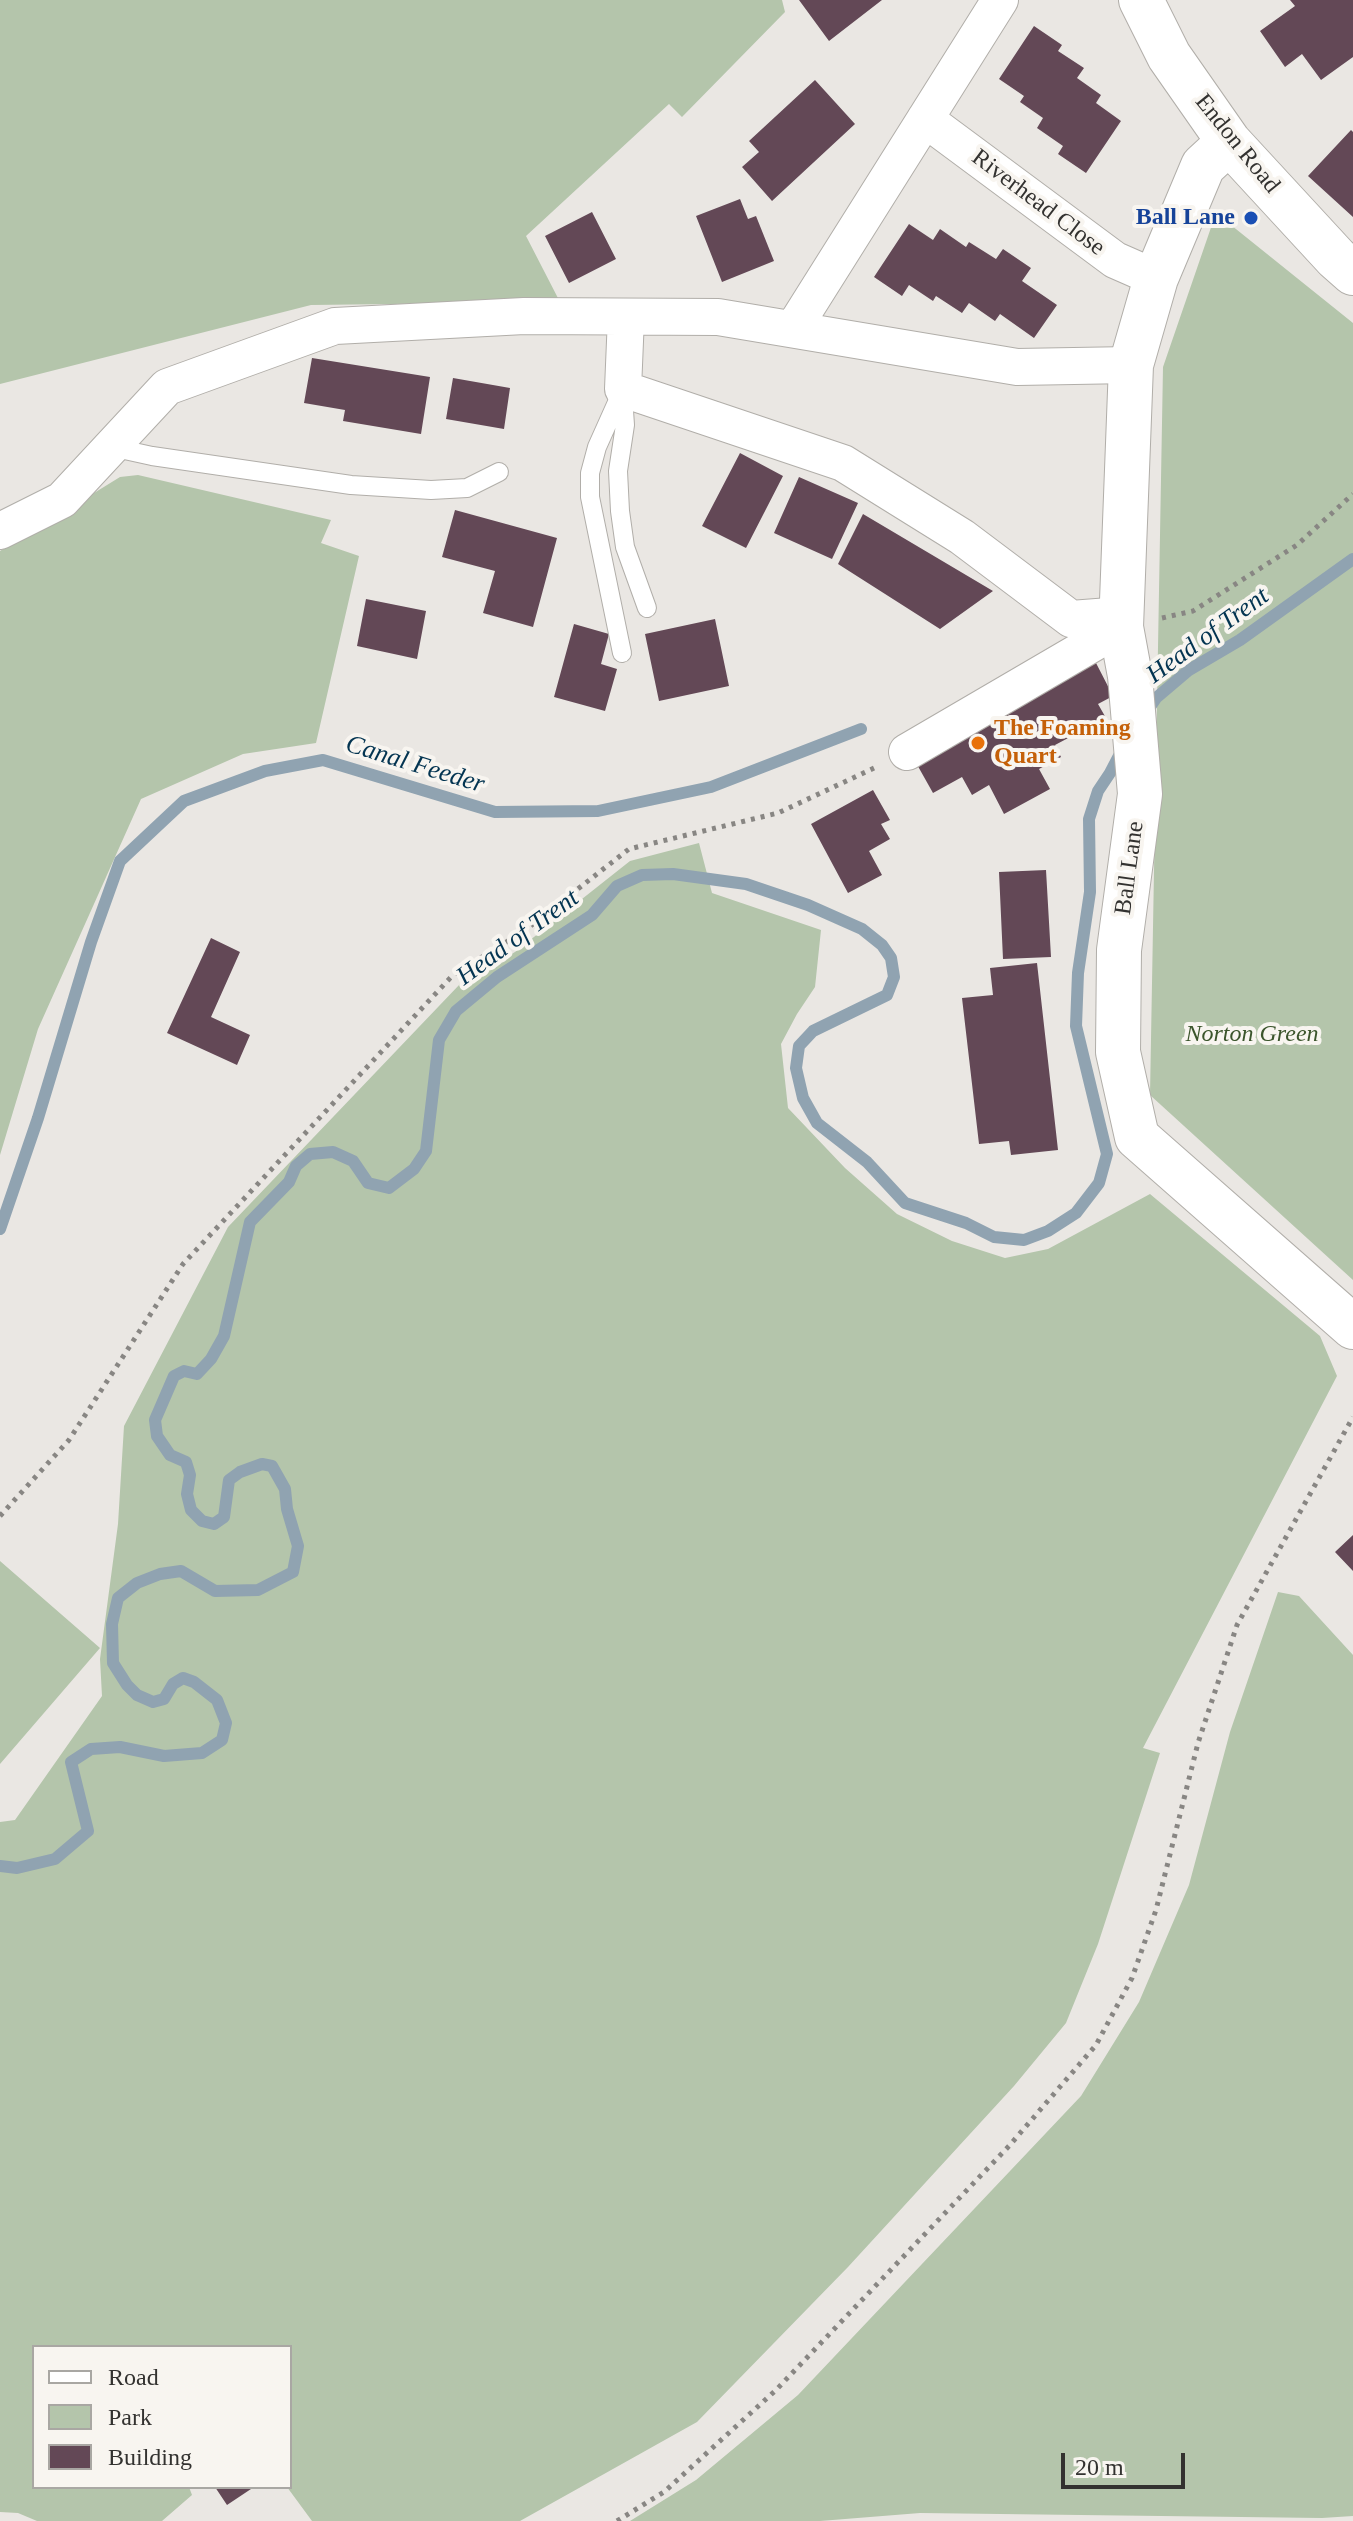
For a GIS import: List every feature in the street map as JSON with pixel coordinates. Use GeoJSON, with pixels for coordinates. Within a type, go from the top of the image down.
{"type":"FeatureCollection","features":[{"type":"Feature","properties":{"kind":"street"},"geometry":{"type":"LineString","coordinates":[[793,329],[1000,0]]}},
{"type":"Feature","properties":{"kind":"street","name":"Endon Road"},"geometry":{"type":"LineString","coordinates":[[1141,0],[1169,56],[1229,142],[1353,273]]}},
{"type":"Feature","properties":{"kind":"street","name":"Riverhead Close"},"geometry":{"type":"LineString","coordinates":[[925,119],[1115,260],[1156,278]]}},
{"type":"Feature","properties":{"kind":"street","name":"Ball Lane"},"geometry":{"type":"LineString","coordinates":[[1229,142],[1203,166],[1156,278],[1131,365],[1122,621],[1140,794],[1119,950],[1118,1052],[1137,1137],[1353,1327]]}},
{"type":"Feature","properties":{"kind":"street"},"geometry":{"type":"LineString","coordinates":[[0,531],[62,500],[167,387],[335,326],[524,316],[718,317],[1017,367],[1131,365]]}},
{"type":"Feature","properties":{"kind":"street"},"geometry":{"type":"LineString","coordinates":[[626,317],[623,389],[843,463],[962,537],[1071,619],[1122,621]]}},
{"type":"Feature","properties":{"kind":"street"},"geometry":{"type":"LineString","coordinates":[[907,752],[1122,621]]}},
{"type":"Feature","properties":{"kind":"lane"},"geometry":{"type":"LineString","coordinates":[[623,389],[625,425],[618,471],[620,511],[625,547],[647,608]]}},
{"type":"Feature","properties":{"kind":"lane"},"geometry":{"type":"LineString","coordinates":[[622,653],[590,497],[590,473],[597,447],[623,389]]}},
{"type":"Feature","properties":{"kind":"lane"},"geometry":{"type":"LineString","coordinates":[[111,447],[152,456],[378,486],[431,490],[467,488],[499,472]]}},
{"type":"Feature","properties":{"kind":"path"},"geometry":{"type":"LineString","coordinates":[[1122,621],[1193,611],[1297,545],[1353,494]]}},
{"type":"Feature","properties":{"kind":"path"},"geometry":{"type":"LineString","coordinates":[[0,1516],[69,1440],[183,1264],[453,975],[524,931],[629,849],[778,813],[907,752]]}},
{"type":"Feature","properties":{"kind":"path"},"geometry":{"type":"LineString","coordinates":[[617,2521],[664,2492],[776,2390],[1009,2146],[1096,2045],[1132,1978],[1156,1910],[1198,1743],[1237,1625],[1353,1417]]}},
{"type":"Feature","properties":{"kind":"green space"},"geometry":{"type":"Polygon","coordinates":[[[0,0],[782,0],[785,12],[682,117],[669,104],[526,236],[560,302],[311,305],[0,384],[0,0]]]}},
{"type":"Feature","properties":{"kind":"green space","name":"Norton Green"},"geometry":{"type":"Polygon","coordinates":[[[1216,213],[1353,323],[1353,1280],[1150,1095],[1163,367],[1216,213]]]}},
{"type":"Feature","properties":{"kind":"green space"},"geometry":{"type":"Polygon","coordinates":[[[138,475],[331,520],[321,543],[359,556],[316,743],[243,754],[141,799],[38,1029],[0,1155],[0,551],[120,477],[138,475]]]}},
{"type":"Feature","properties":{"kind":"green space"},"geometry":{"type":"Polygon","coordinates":[[[699,843],[712,893],[821,930],[815,987],[781,1044],[788,1108],[845,1168],[897,1214],[952,1241],[1005,1258],[1048,1249],[1150,1194],[1320,1336],[1337,1376],[1143,1748],[1160,1753],[1098,1944],[1066,2023],[1014,2086],[848,2267],[697,2422],[520,2521],[312,2521],[288,2489],[292,2489],[292,2345],[32,2345],[32,2489],[190,2489],[192,2495],[162,2521],[37,2521],[18,2513],[0,2512],[0,1822],[15,1820],[102,1696],[100,1659],[118,1524],[124,1426],[228,1227],[460,984],[515,952],[630,861],[699,843]]]}},
{"type":"Feature","properties":{"kind":"green space"},"geometry":{"type":"Polygon","coordinates":[[[0,1561],[100,1648],[0,1764],[0,1561]]]}},
{"type":"Feature","properties":{"kind":"green space"},"geometry":{"type":"Polygon","coordinates":[[[1278,1592],[1299,1596],[1353,1655],[1353,2516],[920,2513],[820,2521],[630,2521],[696,2480],[798,2395],[1081,2096],[1139,2002],[1189,1885],[1230,1732],[1278,1592]]]}},
{"type":"Feature","properties":{"kind":"building"},"geometry":{"type":"Polygon","coordinates":[[[799,0],[882,0],[829,41],[799,0]]]}},
{"type":"Feature","properties":{"kind":"building"},"geometry":{"type":"Polygon","coordinates":[[[1290,0],[1353,0],[1353,57],[1321,80],[1302,54],[1285,67],[1260,31],[1295,6],[1290,0]]]}},
{"type":"Feature","properties":{"kind":"building"},"geometry":{"type":"Polygon","coordinates":[[[1034,26],[1062,45],[1058,51],[1084,68],[1077,78],[1101,95],[1096,103],[1121,121],[1086,173],[1058,154],[1063,146],[1037,128],[1043,118],[1020,102],[1024,96],[999,79],[1034,26]]]}},
{"type":"Feature","properties":{"kind":"building"},"geometry":{"type":"Polygon","coordinates":[[[815,80],[855,124],[772,201],[742,167],[759,152],[749,141],[815,80]]]}},
{"type":"Feature","properties":{"kind":"building"},"geometry":{"type":"Polygon","coordinates":[[[1351,130],[1353,132],[1353,217],[1308,176],[1351,130]]]}},
{"type":"Feature","properties":{"kind":"building"},"geometry":{"type":"Polygon","coordinates":[[[740,199],[748,219],[756,216],[774,261],[722,282],[696,216],[740,199]]]}},
{"type":"Feature","properties":{"kind":"building"},"geometry":{"type":"Polygon","coordinates":[[[592,212],[616,259],[569,283],[545,236],[592,212]]]}},
{"type":"Feature","properties":{"kind":"building"},"geometry":{"type":"Polygon","coordinates":[[[909,224],[933,240],[940,229],[966,247],[969,242],[996,259],[1003,249],[1031,268],[1022,281],[1057,305],[1034,338],[1000,314],[995,321],[969,303],[962,313],[936,296],[933,301],[909,285],[902,296],[874,277],[909,224]]]}},
{"type":"Feature","properties":{"kind":"building"},"geometry":{"type":"Polygon","coordinates":[[[312,358],[430,377],[421,434],[343,421],[345,410],[304,403],[312,358]]]}},
{"type":"Feature","properties":{"kind":"building"},"geometry":{"type":"Polygon","coordinates":[[[453,378],[510,388],[504,429],[446,419],[453,378]]]}},
{"type":"Feature","properties":{"kind":"building"},"geometry":{"type":"Polygon","coordinates":[[[740,453],[783,476],[746,548],[702,526],[740,453]]]}},
{"type":"Feature","properties":{"kind":"building"},"geometry":{"type":"Polygon","coordinates":[[[799,477],[858,503],[832,559],[774,533],[799,477]]]}},
{"type":"Feature","properties":{"kind":"building"},"geometry":{"type":"Polygon","coordinates":[[[455,510],[557,538],[533,627],[483,613],[495,571],[442,557],[455,510]]]}},
{"type":"Feature","properties":{"kind":"building"},"geometry":{"type":"Polygon","coordinates":[[[863,514],[993,591],[940,629],[838,564],[863,514]]]}},
{"type":"Feature","properties":{"kind":"building"},"geometry":{"type":"Polygon","coordinates":[[[366,599],[426,611],[417,659],[357,646],[366,599]]]}},
{"type":"Feature","properties":{"kind":"building"},"geometry":{"type":"Polygon","coordinates":[[[715,619],[729,686],[659,701],[645,634],[715,619]]]}},
{"type":"Feature","properties":{"kind":"building"},"geometry":{"type":"Polygon","coordinates":[[[574,624],[609,634],[601,664],[617,669],[605,711],[554,697],[574,624]]]}},
{"type":"Feature","properties":{"kind":"building"},"geometry":{"type":"Polygon","coordinates":[[[1096,663],[1113,696],[1098,704],[1106,718],[1055,745],[1061,757],[1039,769],[1050,789],[1004,814],[989,785],[972,795],[962,777],[933,793],[915,761],[1096,663]]]}},
{"type":"Feature","properties":{"kind":"building"},"geometry":{"type":"Polygon","coordinates":[[[873,790],[890,820],[881,824],[890,839],[869,851],[882,875],[848,893],[811,824],[873,790]]]}},
{"type":"Feature","properties":{"kind":"building"},"geometry":{"type":"Polygon","coordinates":[[[1046,870],[1051,957],[1003,959],[999,872],[1046,870]]]}},
{"type":"Feature","properties":{"kind":"building"},"geometry":{"type":"Polygon","coordinates":[[[211,938],[240,952],[211,1017],[250,1035],[237,1065],[167,1033],[211,938]]]}},
{"type":"Feature","properties":{"kind":"building"},"geometry":{"type":"Polygon","coordinates":[[[1037,963],[1058,1150],[1011,1155],[1009,1141],[979,1144],[962,998],[993,995],[990,968],[1037,963]]]}},
{"type":"Feature","properties":{"kind":"building"},"geometry":{"type":"Polygon","coordinates":[[[1353,1535],[1353,1571],[1335,1552],[1353,1535]]]}},
{"type":"Feature","properties":{"kind":"building"},"geometry":{"type":"Polygon","coordinates":[[[216,2489],[251,2489],[227,2505],[216,2489]]]}},
{"type":"Feature","properties":{"kind":"waterway","name":"Head of Trent"},"geometry":{"type":"LineString","coordinates":[[1145,714],[1156,698],[1189,670],[1240,640],[1353,559]]}},
{"type":"Feature","properties":{"kind":"waterway","name":"Canal Feeder"},"geometry":{"type":"LineString","coordinates":[[0,1229],[38,1118],[91,942],[120,861],[184,801],[265,771],[323,760],[495,812],[598,811],[711,787],[861,729]]}},
{"type":"Feature","properties":{"kind":"waterway","name":"Head of Trent"},"geometry":{"type":"LineString","coordinates":[[0,1866],[17,1868],[55,1859],[88,1831],[71,1762],[91,1749],[120,1747],[164,1756],[202,1753],[222,1740],[226,1723],[217,1700],[194,1682],[183,1678],[173,1684],[164,1699],[153,1702],[137,1695],[127,1685],[113,1663],[112,1624],[118,1598],[137,1583],[160,1574],[181,1571],[215,1591],[258,1590],[293,1572],[298,1546],[287,1509],[285,1489],[272,1466],[262,1464],[229,1480],[224,1517],[214,1524],[202,1521],[191,1510],[187,1494],[190,1475],[186,1462],[170,1455],[157,1436],[155,1420],[174,1376],[184,1371],[197,1374],[211,1359],[224,1336],[250,1222],[289,1182],[296,1166],[310,1154],[333,1152],[353,1161],[368,1183],[389,1188],[414,1169],[426,1151],[439,1040],[456,1011],[497,977],[592,915],[617,886],[642,875],[673,874],[746,884],[808,905],[862,929],[882,945],[891,958],[894,977],[887,995],[813,1031],[799,1046],[796,1068],[803,1098],[817,1123],[867,1162],[905,1203],[966,1223],[994,1237],[1024,1240],[1048,1231],[1076,1213],[1099,1183],[1107,1154],[1076,1026],[1078,973],[1090,892],[1089,819],[1098,791],[1122,750]]}},
{"type":"Feature","properties":{"kind":"place","name":"Ball Lane"},"geometry":{"type":"Point","coordinates":[1251,218]}},
{"type":"Feature","properties":{"kind":"place","name":"The Foaming Quart"},"geometry":{"type":"Point","coordinates":[978,743]}}]}
